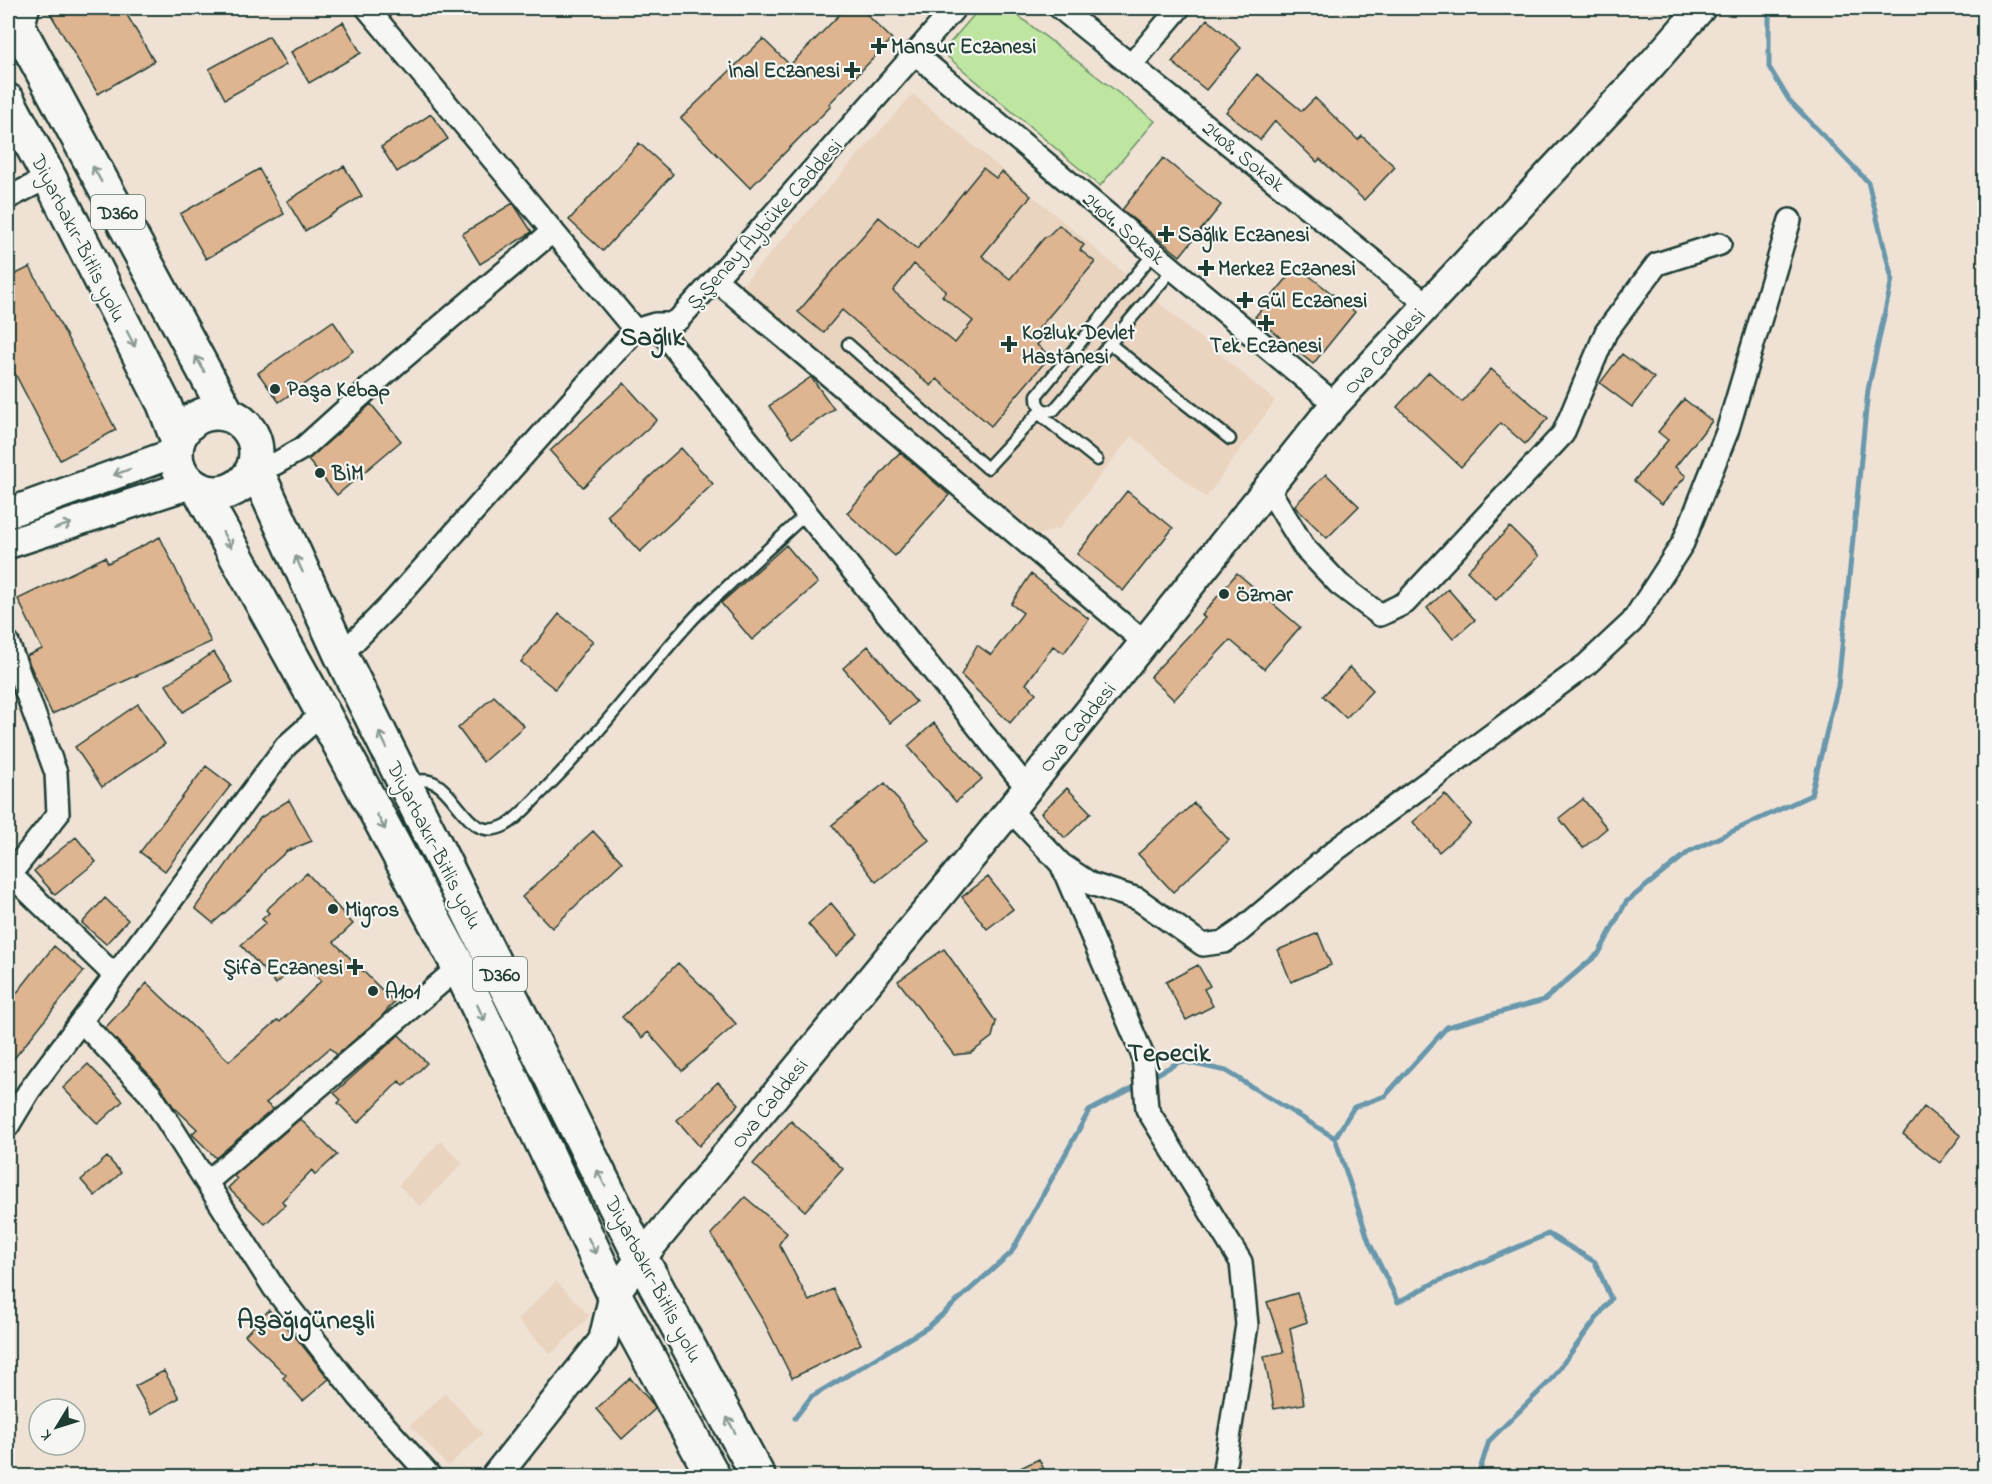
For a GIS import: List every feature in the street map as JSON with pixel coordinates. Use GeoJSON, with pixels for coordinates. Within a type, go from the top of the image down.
{"type":"FeatureCollection","features":[{"type":"Feature","properties":{"kind":"highway","name":"Diyarbakır-Bitlis yolu"},"geometry":{"type":"LineString","coordinates":[[8,8],[228,415]]}},
{"type":"Feature","properties":{"kind":"highway","name":"Diyarbakır-Bitlis yolu"},"geometry":{"type":"LineString","coordinates":[[8,100],[164,404],[178,446]]}},
{"type":"Feature","properties":{"kind":"highway"},"geometry":{"type":"LineString","coordinates":[[215,413],[228,415],[241,421],[250,432],[255,444],[256,458],[244,482],[233,490],[220,493],[208,492],[195,486],[180,469],[178,446],[182,432],[201,416],[215,413]]}},
{"type":"Feature","properties":{"kind":"highway","name":"Diyarbakır-Bitlis yolu"},"geometry":{"type":"LineString","coordinates":[[254,465],[341,655],[641,1258],[758,1476]]}},
{"type":"Feature","properties":{"kind":"highway","name":"Diyarbakır-Bitlis yolu"},"geometry":{"type":"LineString","coordinates":[[195,486],[323,713],[459,967],[614,1294],[713,1476]]}},
{"type":"Feature","properties":{"kind":"street"},"geometry":{"type":"LineString","coordinates":[[341,655],[393,602],[635,330],[367,8]]}},
{"type":"Feature","properties":{"kind":"street","name":"Ş.Şenay Aybüke Caddesi"},"geometry":{"type":"LineString","coordinates":[[635,330],[655,324],[670,324],[679,319],[955,8]]}},
{"type":"Feature","properties":{"kind":"street","name":"2408. Sokak"},"geometry":{"type":"LineString","coordinates":[[1060,8],[1428,304]]}},
{"type":"Feature","properties":{"kind":"street"},"geometry":{"type":"LineString","coordinates":[[1131,65],[1179,8]]}},
{"type":"Feature","properties":{"kind":"street","name":"Ova Caddesi"},"geometry":{"type":"LineString","coordinates":[[495,1476],[603,1341],[614,1294],[641,1258],[1010,810],[1335,404],[1652,64],[1701,8]]}},
{"type":"Feature","properties":{"kind":"street","name":"2404. Sokak"},"geometry":{"type":"LineString","coordinates":[[914,53],[1335,404]]}},
{"type":"Feature","properties":{"kind":"street"},"geometry":{"type":"LineString","coordinates":[[8,198],[49,177]]}},
{"type":"Feature","properties":{"kind":"street"},"geometry":{"type":"LineString","coordinates":[[1010,810],[1061,864],[1091,884],[1138,899],[1203,945],[1224,942],[1240,931],[1337,849],[1586,665],[1632,622],[1683,543],[1727,432],[1790,220]]}},
{"type":"Feature","properties":{"kind":"street"},"geometry":{"type":"LineString","coordinates":[[254,465],[275,464],[303,448],[395,365],[553,231]]}},
{"type":"Feature","properties":{"kind":"street"},"geometry":{"type":"LineString","coordinates":[[1268,488],[1304,547],[1339,584],[1380,615],[1405,603],[1563,434],[1606,332],[1657,264],[1720,244]]}},
{"type":"Feature","properties":{"kind":"street"},"geometry":{"type":"LineString","coordinates":[[715,279],[1144,642]]}},
{"type":"Feature","properties":{"kind":"street"},"geometry":{"type":"LineString","coordinates":[[655,324],[1027,788]]}},
{"type":"Feature","properties":{"kind":"street"},"geometry":{"type":"LineString","coordinates":[[8,513],[178,446]]}},
{"type":"Feature","properties":{"kind":"street"},"geometry":{"type":"LineString","coordinates":[[8,544],[195,486]]}},
{"type":"Feature","properties":{"kind":"street"},"geometry":{"type":"LineString","coordinates":[[8,643],[56,773],[58,814],[9,875],[115,976]]}},
{"type":"Feature","properties":{"kind":"street"},"geometry":{"type":"LineString","coordinates":[[8,1126],[29,1091],[286,746],[323,713]]}},
{"type":"Feature","properties":{"kind":"street"},"geometry":{"type":"LineString","coordinates":[[1061,864],[1143,1056],[1147,1109],[1241,1262],[1247,1325],[1223,1476]]}},
{"type":"Feature","properties":{"kind":"street"},"geometry":{"type":"LineString","coordinates":[[207,1182],[459,967]]}},
{"type":"Feature","properties":{"kind":"street"},"geometry":{"type":"LineString","coordinates":[[81,1021],[151,1095],[274,1288],[358,1397],[430,1476]]}},
{"type":"Feature","properties":{"kind":"lane"},"geometry":{"type":"LineString","coordinates":[[26,43],[33,8]]}},
{"type":"Feature","properties":{"kind":"lane"},"geometry":{"type":"LineString","coordinates":[[1097,460],[1040,411],[1037,395],[1154,253]]}},
{"type":"Feature","properties":{"kind":"lane"},"geometry":{"type":"LineString","coordinates":[[848,344],[987,468],[1040,411],[1054,410],[1173,269]]}},
{"type":"Feature","properties":{"kind":"lane"},"geometry":{"type":"LineString","coordinates":[[1110,344],[1230,439]]}},
{"type":"Feature","properties":{"kind":"lane"},"geometry":{"type":"LineString","coordinates":[[406,786],[420,781],[435,783],[447,791],[472,823],[480,827],[497,828],[512,821],[565,769],[695,616],[807,513]]}},
{"type":"Feature","properties":{"kind":"shaded area","name":"Kozluk Devlet Hastanesi"},"geometry":{"type":"Polygon","coordinates":[[[913,94],[1275,401],[1206,498],[1131,436],[1060,528],[1039,535],[740,287],[913,94]]]}},
{"type":"Feature","properties":{"kind":"shaded area"},"geometry":{"type":"Polygon","coordinates":[[[441,1141],[463,1163],[420,1207],[398,1185],[441,1141]]]}},
{"type":"Feature","properties":{"kind":"shaded area"},"geometry":{"type":"Polygon","coordinates":[[[556,1281],[590,1316],[551,1354],[517,1320],[556,1281]]]}},
{"type":"Feature","properties":{"kind":"shaded area"},"geometry":{"type":"Polygon","coordinates":[[[445,1393],[483,1434],[448,1466],[410,1425],[445,1393]]]}},
{"type":"Feature","properties":{"kind":"green space"},"geometry":{"type":"Polygon","coordinates":[[[980,8],[1008,8],[1155,121],[1100,186],[942,52],[980,8]]]}},
{"type":"Feature","properties":{"kind":"building"},"geometry":{"type":"Polygon","coordinates":[[[47,8],[123,8],[154,61],[98,94],[47,8]]]}},
{"type":"Feature","properties":{"kind":"building"},"geometry":{"type":"Polygon","coordinates":[[[846,8],[860,8],[892,39],[829,104],[831,106],[750,188],[681,118],[763,39],[790,65],[846,8]]]}},
{"type":"Feature","properties":{"kind":"building"},"geometry":{"type":"Polygon","coordinates":[[[1207,19],[1241,48],[1206,90],[1172,62],[1207,19]]]}},
{"type":"Feature","properties":{"kind":"building"},"geometry":{"type":"Polygon","coordinates":[[[343,22],[361,53],[309,83],[291,52],[343,22]]]}},
{"type":"Feature","properties":{"kind":"building"},"geometry":{"type":"Polygon","coordinates":[[[269,36],[286,65],[225,99],[209,69],[269,36]]]}},
{"type":"Feature","properties":{"kind":"building"},"geometry":{"type":"Polygon","coordinates":[[[1257,74],[1302,111],[1315,98],[1358,140],[1362,136],[1395,167],[1364,200],[1320,159],[1317,162],[1275,121],[1260,140],[1226,112],[1257,74]]]}},
{"type":"Feature","properties":{"kind":"building"},"geometry":{"type":"Polygon","coordinates":[[[431,114],[448,139],[397,172],[381,147],[431,114]]]}},
{"type":"Feature","properties":{"kind":"building"},"geometry":{"type":"Polygon","coordinates":[[[639,143],[673,174],[603,251],[569,220],[639,143]]]}},
{"type":"Feature","properties":{"kind":"building"},"geometry":{"type":"Polygon","coordinates":[[[1163,158],[1221,205],[1180,256],[1122,210],[1163,158]]]}},
{"type":"Feature","properties":{"kind":"building"},"geometry":{"type":"Polygon","coordinates":[[[344,166],[362,196],[305,231],[287,201],[344,166]]]}},
{"type":"Feature","properties":{"kind":"building"},"geometry":{"type":"Polygon","coordinates":[[[983,168],[996,178],[1002,172],[1031,196],[982,256],[1010,279],[1044,238],[1059,225],[1084,245],[1080,250],[1095,262],[1039,328],[1046,334],[1037,345],[1050,356],[991,426],[937,379],[931,386],[842,310],[823,333],[798,312],[879,217],[917,249],[983,168]],[[914,264],[893,291],[955,343],[973,321],[942,296],[946,291],[914,264]]]}},
{"type":"Feature","properties":{"kind":"building"},"geometry":{"type":"Polygon","coordinates":[[[259,169],[284,214],[206,259],[180,214],[259,169]]]}},
{"type":"Feature","properties":{"kind":"building"},"geometry":{"type":"Polygon","coordinates":[[[513,203],[532,232],[480,264],[462,234],[513,203]]]}},
{"type":"Feature","properties":{"kind":"building"},"geometry":{"type":"Polygon","coordinates":[[[1297,266],[1355,312],[1313,364],[1255,317],[1297,266]]]}},
{"type":"Feature","properties":{"kind":"building"},"geometry":{"type":"Polygon","coordinates":[[[30,267],[116,430],[60,460],[8,360],[8,278],[30,267]]]}},
{"type":"Feature","properties":{"kind":"building"},"geometry":{"type":"Polygon","coordinates":[[[333,321],[353,351],[279,402],[258,373],[333,321]]]}},
{"type":"Feature","properties":{"kind":"building"},"geometry":{"type":"Polygon","coordinates":[[[1622,354],[1654,378],[1632,407],[1600,383],[1622,354]]]}},
{"type":"Feature","properties":{"kind":"building"},"geometry":{"type":"Polygon","coordinates":[[[1491,369],[1548,418],[1525,444],[1501,423],[1461,467],[1397,407],[1429,372],[1462,402],[1491,369]]]}},
{"type":"Feature","properties":{"kind":"building"},"geometry":{"type":"Polygon","coordinates":[[[811,377],[834,409],[792,438],[769,406],[811,377]]]}},
{"type":"Feature","properties":{"kind":"building"},"geometry":{"type":"Polygon","coordinates":[[[624,383],[657,420],[583,487],[550,451],[624,383]]]}},
{"type":"Feature","properties":{"kind":"building"},"geometry":{"type":"Polygon","coordinates":[[[1684,399],[1712,421],[1675,467],[1686,476],[1662,504],[1634,481],[1668,440],[1658,432],[1684,399]]]}},
{"type":"Feature","properties":{"kind":"building"},"geometry":{"type":"Polygon","coordinates":[[[371,404],[401,441],[337,495],[308,460],[371,404]]]}},
{"type":"Feature","properties":{"kind":"building"},"geometry":{"type":"Polygon","coordinates":[[[681,448],[713,484],[640,552],[607,516],[681,448]]]}},
{"type":"Feature","properties":{"kind":"building"},"geometry":{"type":"Polygon","coordinates":[[[900,452],[949,495],[895,556],[847,513],[900,452]]]}},
{"type":"Feature","properties":{"kind":"building"},"geometry":{"type":"Polygon","coordinates":[[[1326,474],[1359,506],[1327,538],[1294,506],[1326,474]]]}},
{"type":"Feature","properties":{"kind":"building"},"geometry":{"type":"Polygon","coordinates":[[[1127,491],[1173,528],[1123,591],[1077,554],[1127,491]]]}},
{"type":"Feature","properties":{"kind":"building"},"geometry":{"type":"Polygon","coordinates":[[[1510,527],[1539,556],[1496,600],[1467,571],[1510,527]]]}},
{"type":"Feature","properties":{"kind":"building"},"geometry":{"type":"Polygon","coordinates":[[[160,537],[211,642],[52,714],[26,656],[42,649],[18,599],[105,557],[108,563],[160,537]]]}},
{"type":"Feature","properties":{"kind":"building"},"geometry":{"type":"Polygon","coordinates":[[[786,545],[818,583],[752,640],[721,603],[786,545]]]}},
{"type":"Feature","properties":{"kind":"building"},"geometry":{"type":"Polygon","coordinates":[[[1237,573],[1300,627],[1264,669],[1230,640],[1174,700],[1150,677],[1205,618],[1202,615],[1237,573]]]}},
{"type":"Feature","properties":{"kind":"building"},"geometry":{"type":"Polygon","coordinates":[[[1031,574],[1089,619],[1064,653],[1053,646],[1026,684],[1036,693],[1010,723],[961,675],[977,645],[991,655],[1023,613],[1011,604],[1031,574]]]}},
{"type":"Feature","properties":{"kind":"building"},"geometry":{"type":"Polygon","coordinates":[[[1448,589],[1475,620],[1453,639],[1427,608],[1448,589]]]}},
{"type":"Feature","properties":{"kind":"building"},"geometry":{"type":"Polygon","coordinates":[[[559,614],[593,641],[555,689],[521,662],[559,614]]]}},
{"type":"Feature","properties":{"kind":"building"},"geometry":{"type":"Polygon","coordinates":[[[868,646],[916,702],[890,723],[843,668],[868,646]]]}},
{"type":"Feature","properties":{"kind":"building"},"geometry":{"type":"Polygon","coordinates":[[[214,652],[233,682],[183,712],[166,685],[214,652]]]}},
{"type":"Feature","properties":{"kind":"building"},"geometry":{"type":"Polygon","coordinates":[[[1350,667],[1373,690],[1346,718],[1323,696],[1350,667]]]}},
{"type":"Feature","properties":{"kind":"building"},"geometry":{"type":"Polygon","coordinates":[[[494,696],[524,726],[483,762],[458,728],[494,696]]]}},
{"type":"Feature","properties":{"kind":"building"},"geometry":{"type":"Polygon","coordinates":[[[138,704],[165,744],[102,787],[75,747],[138,704]]]}},
{"type":"Feature","properties":{"kind":"building"},"geometry":{"type":"Polygon","coordinates":[[[934,723],[982,779],[956,802],[908,746],[934,723]]]}},
{"type":"Feature","properties":{"kind":"building"},"geometry":{"type":"Polygon","coordinates":[[[206,766],[231,785],[165,871],[140,852],[206,766]]]}},
{"type":"Feature","properties":{"kind":"building"},"geometry":{"type":"Polygon","coordinates":[[[885,783],[929,840],[876,882],[832,825],[885,783]]]}},
{"type":"Feature","properties":{"kind":"building"},"geometry":{"type":"Polygon","coordinates":[[[1067,788],[1091,813],[1065,838],[1041,813],[1067,788]]]}},
{"type":"Feature","properties":{"kind":"building"},"geometry":{"type":"Polygon","coordinates":[[[1445,794],[1471,824],[1439,852],[1413,822],[1445,794]]]}},
{"type":"Feature","properties":{"kind":"building"},"geometry":{"type":"Polygon","coordinates":[[[1583,799],[1607,828],[1583,848],[1559,818],[1583,799]]]}},
{"type":"Feature","properties":{"kind":"building"},"geometry":{"type":"Polygon","coordinates":[[[289,800],[312,841],[287,851],[267,869],[252,889],[213,923],[195,908],[260,818],[289,800]]]}},
{"type":"Feature","properties":{"kind":"building"},"geometry":{"type":"Polygon","coordinates":[[[1194,803],[1229,840],[1173,892],[1138,854],[1194,803]]]}},
{"type":"Feature","properties":{"kind":"building"},"geometry":{"type":"Polygon","coordinates":[[[593,831],[622,862],[552,928],[522,897],[593,831]]]}},
{"type":"Feature","properties":{"kind":"building"},"geometry":{"type":"Polygon","coordinates":[[[76,837],[96,862],[55,895],[34,871],[76,837]]]}},
{"type":"Feature","properties":{"kind":"building"},"geometry":{"type":"Polygon","coordinates":[[[307,873],[353,924],[334,942],[394,1002],[381,1017],[337,1055],[330,1048],[266,1103],[273,1109],[216,1158],[192,1134],[197,1129],[173,1106],[160,1086],[105,1028],[147,983],[229,1061],[278,1020],[280,1022],[321,981],[301,961],[276,984],[241,945],[266,923],[262,919],[269,913],[266,910],[307,873]]]}},
{"type":"Feature","properties":{"kind":"building"},"geometry":{"type":"Polygon","coordinates":[[[988,877],[1013,909],[987,929],[962,897],[988,877]]]}},
{"type":"Feature","properties":{"kind":"building"},"geometry":{"type":"Polygon","coordinates":[[[105,898],[128,920],[106,944],[82,923],[105,898]]]}},
{"type":"Feature","properties":{"kind":"building"},"geometry":{"type":"Polygon","coordinates":[[[831,903],[858,935],[836,956],[808,924],[831,903]]]}},
{"type":"Feature","properties":{"kind":"building"},"geometry":{"type":"Polygon","coordinates":[[[1318,933],[1331,965],[1291,982],[1278,950],[1318,933]]]}},
{"type":"Feature","properties":{"kind":"building"},"geometry":{"type":"Polygon","coordinates":[[[54,946],[84,971],[8,1066],[8,1004],[54,946]]]}},
{"type":"Feature","properties":{"kind":"building"},"geometry":{"type":"Polygon","coordinates":[[[944,949],[996,1022],[992,1037],[971,1053],[954,1055],[898,981],[944,949]]]}},
{"type":"Feature","properties":{"kind":"building"},"geometry":{"type":"Polygon","coordinates":[[[678,963],[712,996],[736,1024],[682,1071],[648,1032],[642,1038],[622,1017],[678,963]]]}},
{"type":"Feature","properties":{"kind":"building"},"geometry":{"type":"Polygon","coordinates":[[[1198,965],[1210,986],[1204,989],[1213,1006],[1186,1020],[1166,982],[1198,965]]]}},
{"type":"Feature","properties":{"kind":"building"},"geometry":{"type":"Polygon","coordinates":[[[399,1035],[427,1063],[404,1086],[399,1081],[358,1123],[338,1103],[341,1100],[334,1093],[399,1035]]]}},
{"type":"Feature","properties":{"kind":"building"},"geometry":{"type":"Polygon","coordinates":[[[88,1064],[123,1101],[98,1124],[63,1088],[88,1064]]]}},
{"type":"Feature","properties":{"kind":"building"},"geometry":{"type":"Polygon","coordinates":[[[718,1082],[739,1104],[699,1146],[677,1120],[718,1082]]]}},
{"type":"Feature","properties":{"kind":"building"},"geometry":{"type":"Polygon","coordinates":[[[1924,1107],[1961,1136],[1940,1163],[1903,1134],[1924,1107]]]}},
{"type":"Feature","properties":{"kind":"building"},"geometry":{"type":"Polygon","coordinates":[[[300,1119],[337,1155],[315,1175],[312,1170],[282,1201],[285,1205],[265,1224],[228,1188],[237,1179],[234,1176],[300,1119]]]}},
{"type":"Feature","properties":{"kind":"building"},"geometry":{"type":"Polygon","coordinates":[[[791,1121],[843,1169],[805,1211],[753,1164],[791,1121]]]}},
{"type":"Feature","properties":{"kind":"building"},"geometry":{"type":"Polygon","coordinates":[[[107,1157],[121,1173],[95,1196],[81,1180],[107,1157]]]}},
{"type":"Feature","properties":{"kind":"building"},"geometry":{"type":"Polygon","coordinates":[[[745,1197],[787,1233],[779,1244],[809,1301],[833,1289],[861,1344],[792,1378],[764,1322],[711,1234],[745,1197]]]}},
{"type":"Feature","properties":{"kind":"building"},"geometry":{"type":"Polygon","coordinates":[[[1297,1293],[1307,1322],[1290,1328],[1304,1404],[1274,1409],[1264,1356],[1284,1352],[1267,1302],[1297,1293]]]}},
{"type":"Feature","properties":{"kind":"building"},"geometry":{"type":"Polygon","coordinates":[[[269,1310],[294,1335],[329,1379],[303,1401],[283,1378],[286,1375],[245,1335],[269,1310]]]}},
{"type":"Feature","properties":{"kind":"building"},"geometry":{"type":"Polygon","coordinates":[[[164,1371],[179,1398],[151,1414],[135,1386],[164,1371]]]}},
{"type":"Feature","properties":{"kind":"building"},"geometry":{"type":"Polygon","coordinates":[[[630,1378],[655,1409],[622,1439],[596,1409],[630,1378]]]}},
{"type":"Feature","properties":{"kind":"building"},"geometry":{"type":"Polygon","coordinates":[[[1039,1459],[1047,1476],[1004,1476],[1039,1459]]]}},
{"type":"Feature","properties":{"kind":"waterway"},"geometry":{"type":"LineString","coordinates":[[1335,1138],[1354,1107],[1385,1096],[1447,1027],[1544,1000],[1599,953],[1626,902],[1690,851],[1811,795],[1838,686],[1868,390],[1892,279],[1868,182],[1789,100],[1769,67],[1769,8]]}},
{"type":"Feature","properties":{"kind":"waterway"},"geometry":{"type":"LineString","coordinates":[[1150,1078],[1181,1061],[1226,1071],[1335,1138],[1369,1242],[1398,1302],[1434,1283],[1548,1234],[1595,1262],[1611,1299],[1550,1381],[1489,1441],[1478,1476]]}},
{"type":"Feature","properties":{"kind":"waterway"},"geometry":{"type":"LineString","coordinates":[[795,1418],[811,1397],[928,1327],[1011,1253],[1089,1111],[1140,1084]]}},
{"type":"Feature","properties":{"kind":"place","name":"Mansur Eczanesi"},"geometry":{"type":"Point","coordinates":[879,46]}},
{"type":"Feature","properties":{"kind":"place","name":"İnal Eczanesi"},"geometry":{"type":"Point","coordinates":[852,70]}},
{"type":"Feature","properties":{"kind":"place","name":"Sağlık Eczanesi"},"geometry":{"type":"Point","coordinates":[1166,234]}},
{"type":"Feature","properties":{"kind":"place","name":"Merkez Eczanesi"},"geometry":{"type":"Point","coordinates":[1206,268]}},
{"type":"Feature","properties":{"kind":"place","name":"Gül Eczanesi"},"geometry":{"type":"Point","coordinates":[1245,300]}},
{"type":"Feature","properties":{"kind":"place","name":"Tek Eczanesi"},"geometry":{"type":"Point","coordinates":[1266,323]}},
{"type":"Feature","properties":{"kind":"place","name":"Kozluk Devlet Hastanesi"},"geometry":{"type":"Point","coordinates":[1009,344]}},
{"type":"Feature","properties":{"kind":"place","name":"Paşa Kebap"},"geometry":{"type":"Point","coordinates":[275,389]}},
{"type":"Feature","properties":{"kind":"place","name":"BİM"},"geometry":{"type":"Point","coordinates":[320,473]}},
{"type":"Feature","properties":{"kind":"place","name":"Özmar"},"geometry":{"type":"Point","coordinates":[1224,594]}},
{"type":"Feature","properties":{"kind":"place","name":"Migros"},"geometry":{"type":"Point","coordinates":[333,909]}},
{"type":"Feature","properties":{"kind":"place","name":"Şifa Eczanesi"},"geometry":{"type":"Point","coordinates":[355,967]}},
{"type":"Feature","properties":{"kind":"place","name":"A101"},"geometry":{"type":"Point","coordinates":[373,991]}},
{"type":"Feature","properties":{"kind":"district","name":"Sağlık"},"geometry":{"type":"Point","coordinates":[652,336]}},
{"type":"Feature","properties":{"kind":"district","name":"Tepecik"},"geometry":{"type":"Point","coordinates":[1169,1052]}},
{"type":"Feature","properties":{"kind":"district","name":"Aşağıgüneşli"},"geometry":{"type":"Point","coordinates":[306,1319]}}]}
